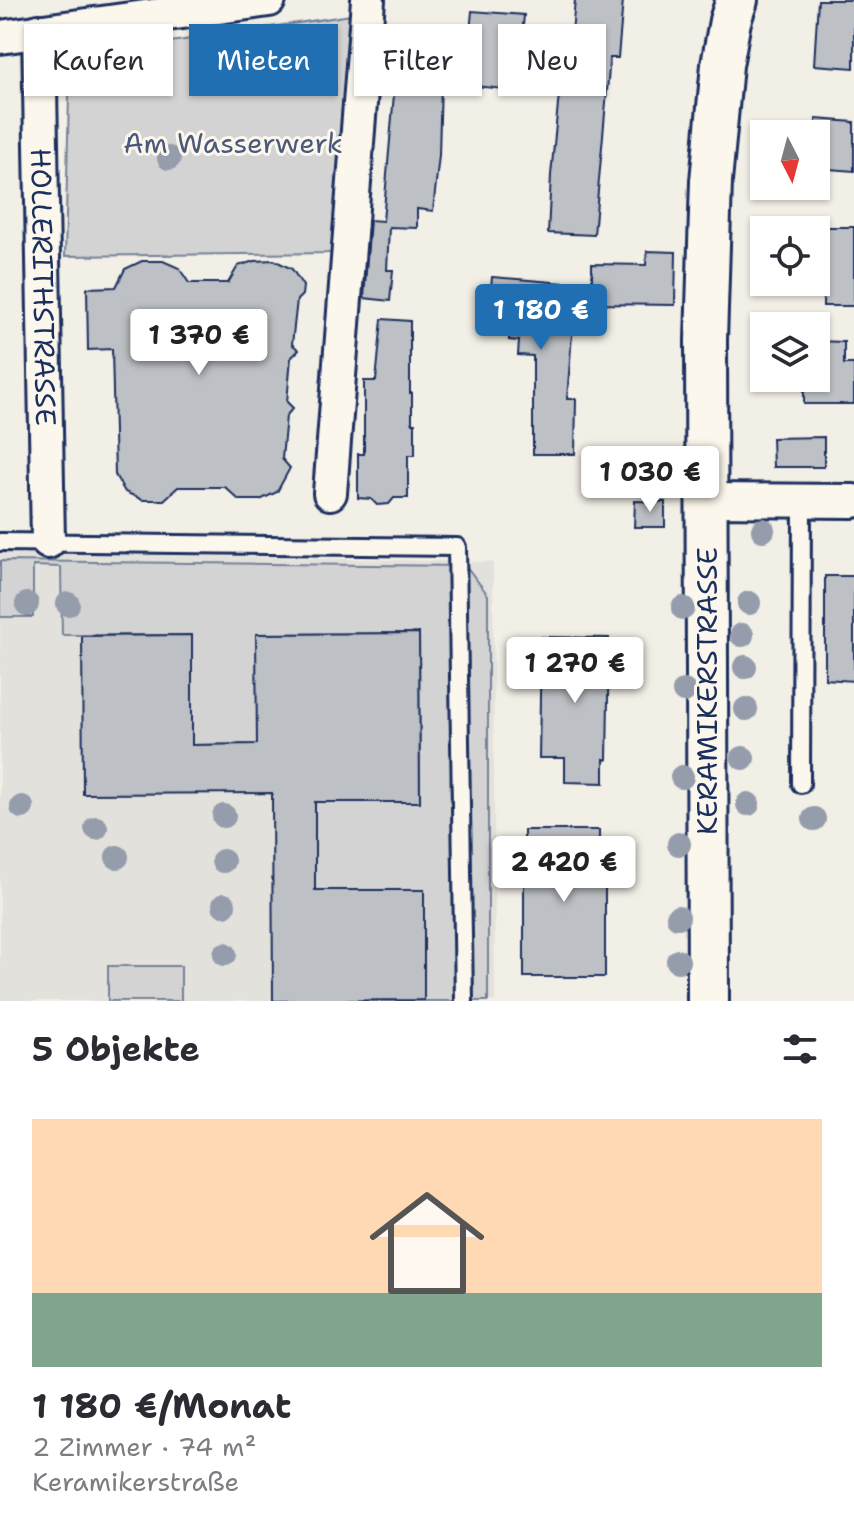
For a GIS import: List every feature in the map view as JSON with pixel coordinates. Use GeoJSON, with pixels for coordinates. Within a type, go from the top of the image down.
{"type":"FeatureCollection","features":[{"type":"Feature","properties":{"kind":"street"},"geometry":{"type":"LineString","coordinates":[[91,24],[269,0]]}},
{"type":"Feature","properties":{"kind":"street"},"geometry":{"type":"LineString","coordinates":[[330,493],[368,0]]}},
{"type":"Feature","properties":{"kind":"street","name":"KERAMIKERSTRASSE"},"geometry":{"type":"LineString","coordinates":[[708,1001],[706,340],[711,181],[722,65],[737,0]]}},
{"type":"Feature","properties":{"kind":"street"},"geometry":{"type":"LineString","coordinates":[[0,37],[24,33]]}},
{"type":"Feature","properties":{"kind":"street","name":"HOLLERITHSTRASSE"},"geometry":{"type":"LineString","coordinates":[[40,96],[48,542]]}},
{"type":"Feature","properties":{"kind":"street"},"geometry":{"type":"LineString","coordinates":[[707,500],[854,501]]}},
{"type":"Feature","properties":{"kind":"lane"},"geometry":{"type":"LineString","coordinates":[[801,784],[802,501]]}},
{"type":"Feature","properties":{"kind":"lane"},"geometry":{"type":"LineString","coordinates":[[0,542],[457,547],[464,1001]]}},
{"type":"Feature","properties":{"kind":"shaded area"},"geometry":{"type":"Polygon","coordinates":[[[0,552],[493,562],[495,1001],[0,1001],[0,552]]]}},
{"type":"Feature","properties":{"kind":"green space","name":"Am Wasserwerk"},"geometry":{"type":"Polygon","coordinates":[[[358,14],[357,24],[354,24],[354,54],[334,253],[65,256],[69,96],[173,96],[173,42],[189,39],[189,96],[338,96],[338,24],[291,24],[358,14]]]}},
{"type":"Feature","properties":{"kind":"green space"},"geometry":{"type":"Polygon","coordinates":[[[0,561],[466,566],[488,595],[488,1001],[318,1001],[424,1000],[315,890],[315,802],[420,801],[419,633],[257,634],[257,744],[192,745],[191,635],[62,635],[61,567],[33,566],[33,617],[0,617],[0,561]]]}},
{"type":"Feature","properties":{"kind":"green space"},"geometry":{"type":"Polygon","coordinates":[[[108,966],[181,966],[181,1001],[108,1001],[108,966]]]}},
{"type":"Feature","properties":{"kind":"building"},"geometry":{"type":"Polygon","coordinates":[[[575,0],[623,0],[618,58],[610,58],[594,235],[548,233],[559,96],[606,96],[606,24],[573,24],[575,0]]]}},
{"type":"Feature","properties":{"kind":"building"},"geometry":{"type":"Polygon","coordinates":[[[818,0],[854,0],[854,68],[814,65],[818,0]]]}},
{"type":"Feature","properties":{"kind":"building"},"geometry":{"type":"Polygon","coordinates":[[[472,11],[524,15],[523,24],[498,24],[498,88],[482,87],[482,24],[471,24],[472,11]]]}},
{"type":"Feature","properties":{"kind":"building"},"geometry":{"type":"Polygon","coordinates":[[[394,96],[441,96],[433,211],[417,209],[417,228],[389,227],[387,270],[393,270],[390,301],[364,298],[370,220],[383,221],[394,96]]]}},
{"type":"Feature","properties":{"kind":"building"},"geometry":{"type":"Polygon","coordinates":[[[830,120],[854,122],[854,171],[830,169],[830,120]]]}},
{"type":"Feature","properties":{"kind":"building"},"geometry":{"type":"Polygon","coordinates":[[[830,227],[854,227],[854,306],[823,306],[823,296],[830,296],[830,227]]]}},
{"type":"Feature","properties":{"kind":"building"},"geometry":{"type":"Polygon","coordinates":[[[647,251],[676,252],[675,305],[592,304],[592,264],[646,265],[647,251]]]}},
{"type":"Feature","properties":{"kind":"building"},"geometry":{"type":"Polygon","coordinates":[[[274,260],[292,269],[303,286],[302,295],[297,300],[292,344],[299,350],[291,358],[287,402],[293,408],[286,416],[282,459],[290,468],[277,492],[260,500],[239,500],[225,487],[178,487],[164,500],[143,500],[125,492],[115,475],[112,349],[88,350],[87,288],[116,287],[125,269],[142,261],[163,261],[179,268],[189,283],[228,283],[238,266],[274,260]]]}},
{"type":"Feature","properties":{"kind":"building"},"geometry":{"type":"Polygon","coordinates":[[[492,277],[576,284],[567,399],[576,399],[575,454],[533,454],[533,356],[518,355],[519,341],[509,340],[509,334],[487,332],[492,277]]]}},
{"type":"Feature","properties":{"kind":"building"},"geometry":{"type":"Polygon","coordinates":[[[382,319],[410,321],[410,393],[412,423],[415,423],[415,455],[408,455],[408,498],[394,498],[389,504],[377,505],[371,499],[358,498],[358,454],[364,454],[364,381],[376,381],[382,319]]]}},
{"type":"Feature","properties":{"kind":"building"},"geometry":{"type":"Polygon","coordinates":[[[830,342],[844,342],[844,364],[854,364],[854,404],[804,404],[804,392],[830,392],[830,342]]]}},
{"type":"Feature","properties":{"kind":"building"},"geometry":{"type":"Polygon","coordinates":[[[824,437],[824,467],[773,467],[772,438],[824,437]]]}},
{"type":"Feature","properties":{"kind":"building"},"geometry":{"type":"Polygon","coordinates":[[[635,501],[665,502],[665,527],[634,527],[635,501]]]}},
{"type":"Feature","properties":{"kind":"building"},"geometry":{"type":"Polygon","coordinates":[[[825,576],[854,576],[854,681],[825,679],[825,576]]]}},
{"type":"Feature","properties":{"kind":"building"},"geometry":{"type":"Polygon","coordinates":[[[419,633],[420,802],[315,802],[315,890],[424,890],[424,1000],[273,1001],[272,793],[83,794],[82,636],[192,635],[192,745],[257,744],[256,634],[419,633]]]}},
{"type":"Feature","properties":{"kind":"building"},"geometry":{"type":"Polygon","coordinates":[[[541,637],[609,638],[604,783],[565,782],[565,758],[539,758],[541,637]]]}},
{"type":"Feature","properties":{"kind":"building"},"geometry":{"type":"Polygon","coordinates":[[[524,830],[599,830],[599,844],[605,844],[605,977],[524,977],[524,830]]]}}]}
